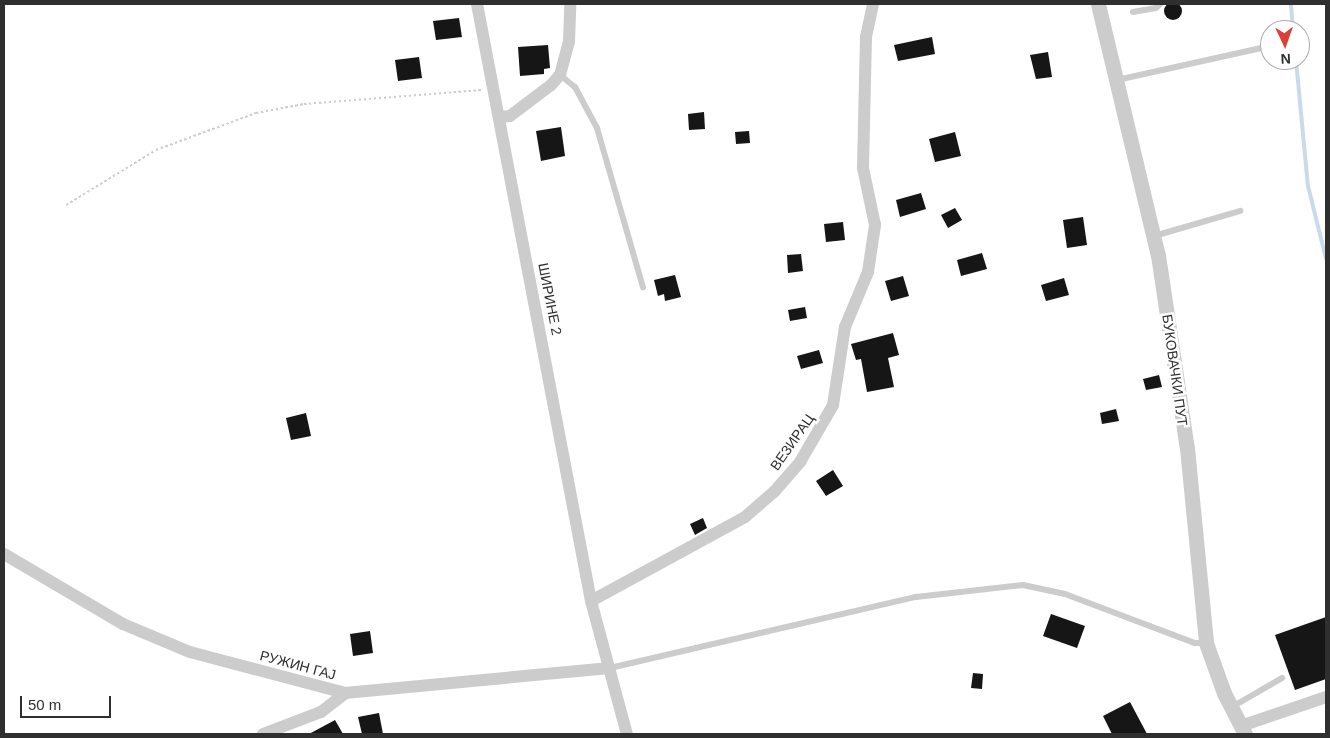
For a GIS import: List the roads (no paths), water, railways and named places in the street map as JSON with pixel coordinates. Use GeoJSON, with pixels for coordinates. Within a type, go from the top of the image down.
{"type":"FeatureCollection","features":[{"type":"Feature","properties":{"kind":"street","name":"ШИРИНЕ 2"},"geometry":{"type":"LineString","coordinates":[[477,4],[591,601]]}},
{"type":"Feature","properties":{"kind":"street"},"geometry":{"type":"LineString","coordinates":[[500,117],[510,116],[551,85],[560,75],[569,42],[570,4]]}},
{"type":"Feature","properties":{"kind":"street","name":"ВЕЗИРАЦ"},"geometry":{"type":"LineString","coordinates":[[591,601],[745,518],[774,492],[800,462],[833,405],[845,327],[868,272],[875,225],[864,168],[866,38],[874,4]]}},
{"type":"Feature","properties":{"kind":"street","name":"БУКОВАЧКИ ПУТ"},"geometry":{"type":"LineString","coordinates":[[1098,4],[1154,236],[1187,448],[1206,643],[1231,707],[1243,730]]}},
{"type":"Feature","properties":{"kind":"street","name":"РУЖИН ГАЈ"},"geometry":{"type":"LineString","coordinates":[[4,554],[123,624],[190,652],[345,693],[610,668]]}},
{"type":"Feature","properties":{"kind":"street"},"geometry":{"type":"LineString","coordinates":[[591,601],[627,734]]}},
{"type":"Feature","properties":{"kind":"street"},"geometry":{"type":"LineString","coordinates":[[263,734],[322,712],[345,693]]}},
{"type":"Feature","properties":{"kind":"street"},"geometry":{"type":"LineString","coordinates":[[1243,730],[1326,697]]}},
{"type":"Feature","properties":{"kind":"lane"},"geometry":{"type":"LineString","coordinates":[[1134,12],[1156,8],[1160,4]]}},
{"type":"Feature","properties":{"kind":"lane"},"geometry":{"type":"LineString","coordinates":[[1116,80],[1260,48]]}},
{"type":"Feature","properties":{"kind":"lane"},"geometry":{"type":"LineString","coordinates":[[560,75],[575,87],[597,128],[643,287]]}},
{"type":"Feature","properties":{"kind":"lane"},"geometry":{"type":"LineString","coordinates":[[1154,236],[1240,211]]}},
{"type":"Feature","properties":{"kind":"lane"},"geometry":{"type":"LineString","coordinates":[[610,668],[916,597],[1023,585],[1065,594],[1195,642],[1206,643]]}},
{"type":"Feature","properties":{"kind":"lane"},"geometry":{"type":"LineString","coordinates":[[1231,707],[1282,678]]}},
{"type":"Feature","properties":{"kind":"waterway"},"geometry":{"type":"LineString","coordinates":[[1291,4],[1292,20]]}},
{"type":"Feature","properties":{"kind":"waterway"},"geometry":{"type":"LineString","coordinates":[[1297,70],[1308,186],[1326,259]]}}]}
